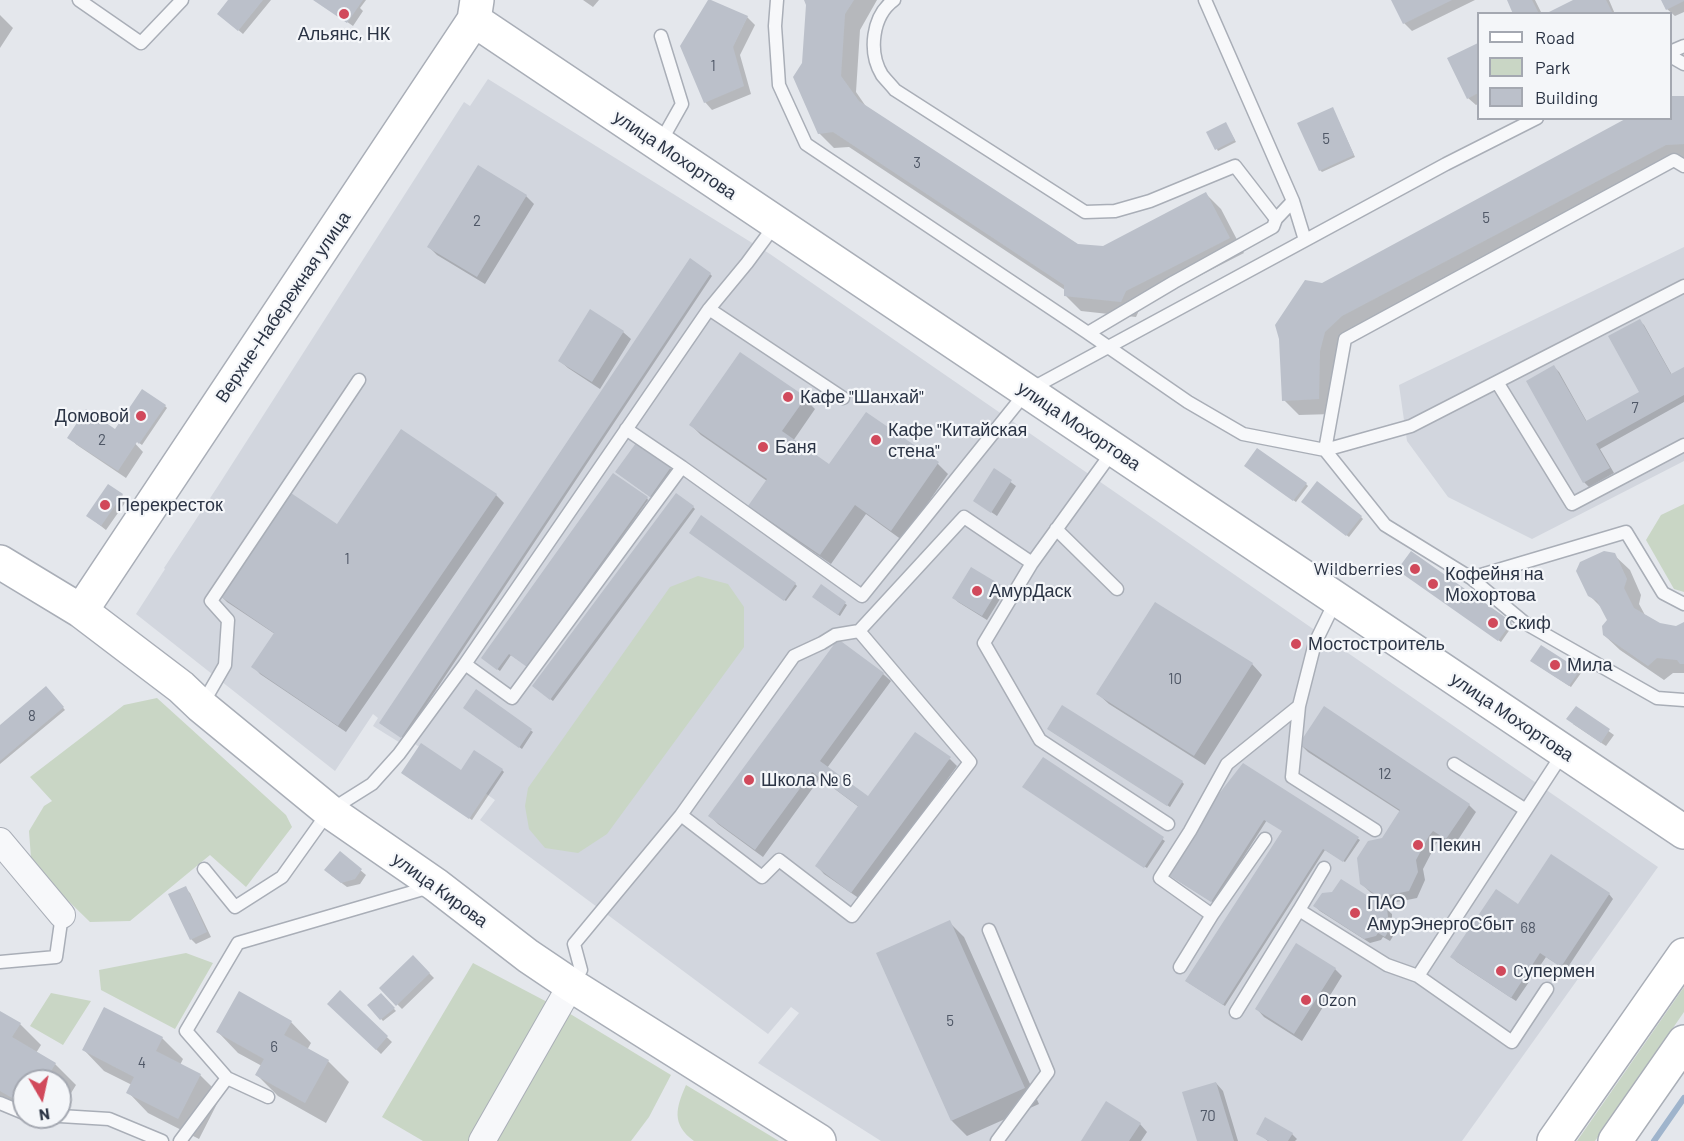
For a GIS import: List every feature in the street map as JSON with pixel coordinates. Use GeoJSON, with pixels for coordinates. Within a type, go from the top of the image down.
{"type":"FeatureCollection","features":[{"type":"Feature","properties":{"kind":"street","name":"улица Мохортова"},"geometry":{"type":"LineString","coordinates":[[476,10],[659,144],[1684,832]]}},
{"type":"Feature","properties":{"kind":"street","name":"Верхне-Набережная улица"},"geometry":{"type":"LineString","coordinates":[[81,611],[476,10]]}},
{"type":"Feature","properties":{"kind":"street","name":"улица Кирова"},"geometry":{"type":"LineString","coordinates":[[0,562],[81,611],[181,687],[329,811],[436,885],[528,956],[819,1141]]}},
{"type":"Feature","properties":{"kind":"street"},"geometry":{"type":"LineString","coordinates":[[0,841],[62,915]]}},
{"type":"Feature","properties":{"kind":"street"},"geometry":{"type":"LineString","coordinates":[[1554,1141],[1684,954]]}},
{"type":"Feature","properties":{"kind":"street"},"geometry":{"type":"LineString","coordinates":[[482,1141],[571,985]]}},
{"type":"Feature","properties":{"kind":"street"},"geometry":{"type":"LineString","coordinates":[[1615,1141],[1684,1042]]}},
{"type":"Feature","properties":{"kind":"lane"},"geometry":{"type":"LineString","coordinates":[[79,0],[141,43],[182,0]]}},
{"type":"Feature","properties":{"kind":"lane"},"geometry":{"type":"LineString","coordinates":[[777,0],[775,26],[779,86],[806,144],[1188,402],[1243,434],[1325,450],[1411,426],[1684,286]]}},
{"type":"Feature","properties":{"kind":"lane"},"geometry":{"type":"LineString","coordinates":[[894,0],[885,6],[876,26],[874,55],[882,75],[895,90],[1085,212],[1115,211],[1150,201],[1235,166],[1276,219]]}},
{"type":"Feature","properties":{"kind":"lane"},"geometry":{"type":"LineString","coordinates":[[1205,0],[1293,201],[1305,240]]}},
{"type":"Feature","properties":{"kind":"lane"},"geometry":{"type":"LineString","coordinates":[[659,144],[682,104],[661,36]]}},
{"type":"Feature","properties":{"kind":"lane"},"geometry":{"type":"LineString","coordinates":[[1672,55],[1684,64]]}},
{"type":"Feature","properties":{"kind":"lane"},"geometry":{"type":"LineString","coordinates":[[626,429],[861,596],[1027,391],[1446,164],[1534,120]]}},
{"type":"Feature","properties":{"kind":"lane"},"geometry":{"type":"LineString","coordinates":[[1684,166],[1674,160],[1345,339],[1325,450],[1385,525],[1471,578],[1525,623],[1657,698],[1684,700]]}},
{"type":"Feature","properties":{"kind":"lane"},"geometry":{"type":"LineString","coordinates":[[1088,333],[1273,227],[1276,219],[1293,201]]}},
{"type":"Feature","properties":{"kind":"lane"},"geometry":{"type":"LineString","coordinates":[[204,869],[234,907],[282,877],[329,811],[372,784],[399,754],[465,664],[709,309],[776,223]]}},
{"type":"Feature","properties":{"kind":"lane"},"geometry":{"type":"LineString","coordinates":[[709,309],[843,398]]}},
{"type":"Feature","properties":{"kind":"lane"},"geometry":{"type":"LineString","coordinates":[[201,706],[225,665],[228,620],[211,601],[359,380]]}},
{"type":"Feature","properties":{"kind":"lane"},"geometry":{"type":"LineString","coordinates":[[1497,382],[1572,504],[1684,445]]}},
{"type":"Feature","properties":{"kind":"lane"},"geometry":{"type":"LineString","coordinates":[[1114,450],[1032,563],[984,643],[1040,740],[1168,824]]}},
{"type":"Feature","properties":{"kind":"lane"},"geometry":{"type":"LineString","coordinates":[[465,664],[512,698],[682,467]]}},
{"type":"Feature","properties":{"kind":"lane"},"geometry":{"type":"LineString","coordinates":[[571,985],[581,970],[574,944],[681,815],[794,656],[835,635],[859,632],[964,517],[1032,563]]}},
{"type":"Feature","properties":{"kind":"lane"},"geometry":{"type":"LineString","coordinates":[[1056,529],[1117,589]]}},
{"type":"Feature","properties":{"kind":"lane"},"geometry":{"type":"LineString","coordinates":[[1471,578],[1626,532],[1663,593],[1684,603]]}},
{"type":"Feature","properties":{"kind":"lane"},"geometry":{"type":"LineString","coordinates":[[1337,599],[1315,643],[1299,706],[1292,777],[1375,830]]}},
{"type":"Feature","properties":{"kind":"lane"},"geometry":{"type":"LineString","coordinates":[[681,815],[762,877],[779,860],[852,916],[970,762],[859,632]]}},
{"type":"Feature","properties":{"kind":"lane"},"geometry":{"type":"LineString","coordinates":[[1212,915],[1160,878],[1190,831],[1227,764],[1299,706]]}},
{"type":"Feature","properties":{"kind":"lane"},"geometry":{"type":"LineString","coordinates":[[1418,976],[1564,752]]}},
{"type":"Feature","properties":{"kind":"lane"},"geometry":{"type":"LineString","coordinates":[[1454,764],[1526,810]]}},
{"type":"Feature","properties":{"kind":"lane"},"geometry":{"type":"LineString","coordinates":[[1180,967],[1212,915],[1265,839]]}},
{"type":"Feature","properties":{"kind":"lane"},"geometry":{"type":"LineString","coordinates":[[1236,1012],[1324,868]]}},
{"type":"Feature","properties":{"kind":"lane"},"geometry":{"type":"LineString","coordinates":[[268,1097],[227,1078],[186,1031],[238,944],[436,885]]}},
{"type":"Feature","properties":{"kind":"lane"},"geometry":{"type":"LineString","coordinates":[[1299,910],[1387,964],[1418,976],[1512,1042],[1547,989]]}},
{"type":"Feature","properties":{"kind":"lane"},"geometry":{"type":"LineString","coordinates":[[0,962],[56,957],[62,915]]}},
{"type":"Feature","properties":{"kind":"lane"},"geometry":{"type":"LineString","coordinates":[[989,930],[1048,1072],[998,1141]]}},
{"type":"Feature","properties":{"kind":"lane"},"geometry":{"type":"LineString","coordinates":[[180,1141],[227,1078]]}},
{"type":"Feature","properties":{"kind":"lane"},"geometry":{"type":"LineString","coordinates":[[72,1117],[110,1119],[162,1141]]}},
{"type":"Feature","properties":{"kind":"shaded area"},"geometry":{"type":"Polygon","coordinates":[[[488,79],[770,254],[1658,867],[1462,1141],[881,1141],[758,1063],[799,1013],[791,1007],[768,1034],[480,820],[495,800],[415,744],[410,749],[373,726],[378,718],[373,714],[335,771],[136,614],[464,102],[470,106],[488,79]]]}},
{"type":"Feature","properties":{"kind":"shaded area"},"geometry":{"type":"Polygon","coordinates":[[[1684,247],[1684,461],[1532,539],[1448,497],[1407,441],[1399,385],[1684,247]]]}},
{"type":"Feature","properties":{"kind":"green space"},"geometry":{"type":"Polygon","coordinates":[[[1684,504],[1684,592],[1674,589],[1646,540],[1661,515],[1684,504]]]}},
{"type":"Feature","properties":{"kind":"green space"},"geometry":{"type":"Polygon","coordinates":[[[698,576],[728,584],[744,607],[744,647],[607,834],[578,853],[545,848],[529,829],[525,806],[528,788],[670,587],[698,576]]]}},
{"type":"Feature","properties":{"kind":"green space"},"geometry":{"type":"Polygon","coordinates":[[[157,698],[286,815],[292,827],[246,887],[210,855],[130,921],[90,922],[50,883],[31,858],[29,831],[44,806],[52,801],[30,777],[124,705],[157,698]]]}},
{"type":"Feature","properties":{"kind":"green space"},"geometry":{"type":"Polygon","coordinates":[[[186,953],[213,963],[175,1029],[101,990],[99,970],[186,953]]]}},
{"type":"Feature","properties":{"kind":"green space"},"geometry":{"type":"Polygon","coordinates":[[[473,963],[551,1004],[475,1141],[423,1141],[382,1117],[473,963]]]}},
{"type":"Feature","properties":{"kind":"green space"},"geometry":{"type":"Polygon","coordinates":[[[1684,987],[1684,1012],[1595,1141],[1577,1141],[1684,987]]]}},
{"type":"Feature","properties":{"kind":"green space"},"geometry":{"type":"Polygon","coordinates":[[[51,993],[91,1001],[63,1045],[30,1026],[51,993]]]}},
{"type":"Feature","properties":{"kind":"green space"},"geometry":{"type":"Polygon","coordinates":[[[567,1012],[671,1075],[649,1117],[631,1141],[493,1141],[567,1012]]]}},
{"type":"Feature","properties":{"kind":"green space"},"geometry":{"type":"Polygon","coordinates":[[[686,1085],[779,1141],[694,1141],[682,1128],[678,1115],[678,1108],[686,1085]]]}},
{"type":"Feature","properties":{"kind":"building"},"geometry":{"type":"Polygon","coordinates":[[[228,0],[263,0],[238,31],[217,14],[228,0]]]}},
{"type":"Feature","properties":{"kind":"building","name":"Альянс, НК"},"geometry":{"type":"Polygon","coordinates":[[[313,0],[363,0],[347,23],[313,0]]]}},
{"type":"Feature","properties":{"kind":"building"},"geometry":{"type":"Polygon","coordinates":[[[708,0],[748,16],[733,47],[744,86],[704,103],[680,46],[708,0]]]}},
{"type":"Feature","properties":{"kind":"building"},"geometry":{"type":"Polygon","coordinates":[[[804,0],[854,0],[845,14],[841,76],[859,101],[1078,244],[1103,246],[1206,192],[1230,238],[1126,291],[1121,302],[1064,296],[1064,285],[833,132],[818,134],[793,77],[802,63],[806,5],[804,0]]]}},
{"type":"Feature","properties":{"kind":"building"},"geometry":{"type":"Polygon","coordinates":[[[1391,0],[1452,0],[1403,24],[1391,0]]]}},
{"type":"Feature","properties":{"kind":"building"},"geometry":{"type":"Polygon","coordinates":[[[1507,0],[1532,0],[1538,12],[1512,12],[1507,0]]]}},
{"type":"Feature","properties":{"kind":"building"},"geometry":{"type":"Polygon","coordinates":[[[1573,0],[1606,0],[1612,12],[1549,12],[1573,0]]]}},
{"type":"Feature","properties":{"kind":"building"},"geometry":{"type":"Polygon","coordinates":[[[1661,0],[1684,0],[1684,1],[1666,10],[1661,0]]]}},
{"type":"Feature","properties":{"kind":"building"},"geometry":{"type":"Polygon","coordinates":[[[1477,43],[1477,94],[1467,99],[1447,58],[1477,43]]]}},
{"type":"Feature","properties":{"kind":"building"},"geometry":{"type":"Polygon","coordinates":[[[1672,96],[1684,96],[1684,144],[1666,145],[1342,316],[1325,332],[1320,351],[1319,399],[1282,401],[1279,339],[1275,325],[1305,280],[1322,283],[1623,120],[1672,120],[1672,96]]]}},
{"type":"Feature","properties":{"kind":"building"},"geometry":{"type":"Polygon","coordinates":[[[1333,107],[1354,155],[1319,171],[1297,123],[1333,107]]]}},
{"type":"Feature","properties":{"kind":"building"},"geometry":{"type":"Polygon","coordinates":[[[1226,122],[1235,140],[1215,150],[1206,132],[1226,122]]]}},
{"type":"Feature","properties":{"kind":"building"},"geometry":{"type":"Polygon","coordinates":[[[478,165],[527,195],[477,277],[427,247],[478,165]]]}},
{"type":"Feature","properties":{"kind":"building"},"geometry":{"type":"Polygon","coordinates":[[[690,258],[711,273],[401,738],[379,723],[690,258]]]}},
{"type":"Feature","properties":{"kind":"building"},"geometry":{"type":"Polygon","coordinates":[[[590,309],[624,331],[592,382],[558,361],[590,309]]]}},
{"type":"Feature","properties":{"kind":"building"},"geometry":{"type":"Polygon","coordinates":[[[1640,319],[1671,374],[1684,367],[1684,395],[1596,444],[1610,468],[1583,483],[1526,381],[1554,365],[1586,421],[1639,392],[1608,336],[1640,319]]]}},
{"type":"Feature","properties":{"kind":"building","name":"Баня"},"geometry":{"type":"Polygon","coordinates":[[[740,352],[806,397],[782,431],[829,464],[866,412],[939,462],[891,531],[855,505],[820,555],[748,506],[767,479],[689,425],[740,352]]]}},
{"type":"Feature","properties":{"kind":"building"},"geometry":{"type":"Polygon","coordinates":[[[142,389],[166,405],[118,471],[67,438],[86,409],[115,429],[142,389]]]}},
{"type":"Feature","properties":{"kind":"building"},"geometry":{"type":"Polygon","coordinates":[[[401,429],[497,494],[338,726],[251,667],[274,633],[217,594],[288,491],[337,524],[401,429]]]}},
{"type":"Feature","properties":{"kind":"building"},"geometry":{"type":"Polygon","coordinates":[[[636,443],[671,467],[650,497],[615,472],[636,443]]]}},
{"type":"Feature","properties":{"kind":"building"},"geometry":{"type":"Polygon","coordinates":[[[1257,448],[1307,483],[1293,501],[1244,466],[1257,448]]]}},
{"type":"Feature","properties":{"kind":"building"},"geometry":{"type":"Polygon","coordinates":[[[994,468],[1012,480],[991,513],[973,501],[994,468]]]}},
{"type":"Feature","properties":{"kind":"building"},"geometry":{"type":"Polygon","coordinates":[[[613,473],[648,497],[527,667],[509,654],[497,670],[481,658],[613,473]]]}},
{"type":"Feature","properties":{"kind":"building"},"geometry":{"type":"Polygon","coordinates":[[[1317,481],[1362,516],[1346,536],[1301,502],[1317,481]]]}},
{"type":"Feature","properties":{"kind":"building","name":"Перекресток"},"geometry":{"type":"Polygon","coordinates":[[[108,484],[123,494],[101,526],[86,516],[108,484]]]}},
{"type":"Feature","properties":{"kind":"building"},"geometry":{"type":"Polygon","coordinates":[[[676,493],[694,506],[550,700],[532,686],[676,493]]]}},
{"type":"Feature","properties":{"kind":"building"},"geometry":{"type":"Polygon","coordinates":[[[701,515],[796,583],[784,601],[689,533],[701,515]]]}},
{"type":"Feature","properties":{"kind":"building"},"geometry":{"type":"Polygon","coordinates":[[[1411,551],[1512,622],[1498,641],[1397,570],[1411,551]]]}},
{"type":"Feature","properties":{"kind":"building"},"geometry":{"type":"Polygon","coordinates":[[[1604,551],[1615,553],[1627,579],[1624,588],[1634,608],[1660,623],[1676,626],[1684,622],[1684,664],[1680,664],[1677,660],[1657,658],[1648,666],[1603,635],[1602,626],[1607,620],[1597,601],[1588,596],[1576,571],[1580,562],[1604,551]]]}},
{"type":"Feature","properties":{"kind":"building","name":"АмурДаск"},"geometry":{"type":"Polygon","coordinates":[[[971,567],[1001,585],[982,616],[952,598],[971,567]]]}},
{"type":"Feature","properties":{"kind":"building"},"geometry":{"type":"Polygon","coordinates":[[[821,584],[846,602],[838,615],[812,597],[821,584]]]}},
{"type":"Feature","properties":{"kind":"building"},"geometry":{"type":"Polygon","coordinates":[[[1155,602],[1253,663],[1194,756],[1096,694],[1155,602]]]}},
{"type":"Feature","properties":{"kind":"building"},"geometry":{"type":"Polygon","coordinates":[[[838,639],[884,673],[820,761],[868,796],[915,732],[951,757],[851,893],[815,866],[858,806],[812,772],[755,850],[708,816],[838,639]]]}},
{"type":"Feature","properties":{"kind":"building","name":"Мила"},"geometry":{"type":"Polygon","coordinates":[[[1541,645],[1580,670],[1569,686],[1530,661],[1541,645]]]}},
{"type":"Feature","properties":{"kind":"building"},"geometry":{"type":"Polygon","coordinates":[[[46,686],[64,707],[0,761],[0,725],[46,686]]]}},
{"type":"Feature","properties":{"kind":"building"},"geometry":{"type":"Polygon","coordinates":[[[476,689],[532,729],[519,748],[463,708],[476,689]]]}},
{"type":"Feature","properties":{"kind":"building"},"geometry":{"type":"Polygon","coordinates":[[[1062,705],[1183,781],[1167,806],[1047,729],[1062,705]]]}},
{"type":"Feature","properties":{"kind":"building"},"geometry":{"type":"Polygon","coordinates":[[[1324,706],[1470,804],[1446,839],[1433,831],[1429,836],[1416,860],[1418,872],[1409,891],[1379,897],[1360,884],[1357,858],[1368,841],[1382,838],[1400,810],[1299,744],[1324,706]]]}},
{"type":"Feature","properties":{"kind":"building"},"geometry":{"type":"Polygon","coordinates":[[[1576,706],[1610,729],[1601,743],[1566,719],[1576,706]]]}},
{"type":"Feature","properties":{"kind":"building"},"geometry":{"type":"Polygon","coordinates":[[[421,743],[461,770],[474,750],[503,769],[469,819],[401,773],[421,743]]]}},
{"type":"Feature","properties":{"kind":"building"},"geometry":{"type":"Polygon","coordinates":[[[1043,757],[1164,837],[1144,868],[1022,787],[1043,757]]]}},
{"type":"Feature","properties":{"kind":"building"},"geometry":{"type":"Polygon","coordinates":[[[1243,763],[1359,837],[1343,862],[1323,849],[1223,1005],[1185,981],[1282,831],[1264,820],[1211,902],[1170,876],[1190,831],[1243,763]]]}},
{"type":"Feature","properties":{"kind":"building"},"geometry":{"type":"Polygon","coordinates":[[[340,851],[362,869],[355,879],[341,883],[324,870],[340,851]]]}},
{"type":"Feature","properties":{"kind":"building"},"geometry":{"type":"Polygon","coordinates":[[[1551,854],[1610,893],[1561,967],[1540,953],[1511,998],[1450,957],[1496,889],[1518,904],[1551,854]]]}},
{"type":"Feature","properties":{"kind":"building","name":"ПАО АмурЭнергоСбыт"},"geometry":{"type":"Polygon","coordinates":[[[1341,879],[1387,908],[1386,920],[1393,924],[1385,937],[1378,933],[1376,936],[1364,939],[1313,906],[1322,893],[1332,892],[1341,879]]]}},
{"type":"Feature","properties":{"kind":"building"},"geometry":{"type":"Polygon","coordinates":[[[186,886],[207,932],[190,940],[168,894],[186,886]]]}},
{"type":"Feature","properties":{"kind":"building"},"geometry":{"type":"Polygon","coordinates":[[[950,920],[1025,1088],[951,1121],[876,953],[950,920]]]}},
{"type":"Feature","properties":{"kind":"building"},"geometry":{"type":"Polygon","coordinates":[[[1296,943],[1336,968],[1294,1034],[1255,1009],[1296,943]]]}},
{"type":"Feature","properties":{"kind":"building"},"geometry":{"type":"Polygon","coordinates":[[[413,955],[430,973],[396,1006],[379,988],[413,955]]]}},
{"type":"Feature","properties":{"kind":"building"},"geometry":{"type":"Polygon","coordinates":[[[340,990],[388,1036],[376,1050],[327,1004],[340,990]]]}},
{"type":"Feature","properties":{"kind":"building"},"geometry":{"type":"Polygon","coordinates":[[[239,991],[292,1021],[284,1035],[329,1060],[305,1103],[255,1075],[264,1059],[216,1032],[239,991]]]}},
{"type":"Feature","properties":{"kind":"building"},"geometry":{"type":"Polygon","coordinates":[[[381,993],[395,1008],[380,1020],[367,1005],[381,993]]]}},
{"type":"Feature","properties":{"kind":"building"},"geometry":{"type":"Polygon","coordinates":[[[104,1007],[163,1037],[156,1051],[201,1074],[178,1119],[126,1093],[134,1077],[82,1050],[104,1007]]]}},
{"type":"Feature","properties":{"kind":"building"},"geometry":{"type":"Polygon","coordinates":[[[0,1011],[21,1023],[12,1037],[56,1063],[52,1069],[12,1069],[12,1098],[0,1091],[0,1011]]]}},
{"type":"Feature","properties":{"kind":"building"},"geometry":{"type":"Polygon","coordinates":[[[1216,1082],[1234,1141],[1197,1141],[1182,1092],[1216,1082]]]}},
{"type":"Feature","properties":{"kind":"building"},"geometry":{"type":"Polygon","coordinates":[[[1106,1101],[1141,1123],[1129,1141],[1081,1141],[1106,1101]]]}},
{"type":"Feature","properties":{"kind":"building"},"geometry":{"type":"Polygon","coordinates":[[[1265,1117],[1293,1133],[1288,1141],[1269,1141],[1256,1134],[1265,1117]]]}},
{"type":"Feature","properties":{"kind":"waterway"},"geometry":{"type":"LineString","coordinates":[[1654,1141],[1684,1098]]}},
{"type":"Feature","properties":{"kind":"place","name":"Альянс, НК"},"geometry":{"type":"Point","coordinates":[344,14]}},
{"type":"Feature","properties":{"kind":"place","name":"Кафе \"Шанхай\""},"geometry":{"type":"Point","coordinates":[788,397]}},
{"type":"Feature","properties":{"kind":"place","name":"Домовой"},"geometry":{"type":"Point","coordinates":[141,416]}},
{"type":"Feature","properties":{"kind":"place","name":"Кафе \"Китайская стена\""},"geometry":{"type":"Point","coordinates":[876,440]}},
{"type":"Feature","properties":{"kind":"place","name":"Баня"},"geometry":{"type":"Point","coordinates":[763,447]}},
{"type":"Feature","properties":{"kind":"place","name":"Перекресток"},"geometry":{"type":"Point","coordinates":[105,505]}},
{"type":"Feature","properties":{"kind":"place","name":"Wildberries"},"geometry":{"type":"Point","coordinates":[1415,569]}},
{"type":"Feature","properties":{"kind":"place","name":"Кофейня на Мохортова"},"geometry":{"type":"Point","coordinates":[1433,584]}},
{"type":"Feature","properties":{"kind":"place","name":"АмурДаск"},"geometry":{"type":"Point","coordinates":[977,591]}},
{"type":"Feature","properties":{"kind":"place","name":"Скиф"},"geometry":{"type":"Point","coordinates":[1493,623]}},
{"type":"Feature","properties":{"kind":"place","name":"Мостостроитель"},"geometry":{"type":"Point","coordinates":[1296,644]}},
{"type":"Feature","properties":{"kind":"place","name":"Мила"},"geometry":{"type":"Point","coordinates":[1555,665]}},
{"type":"Feature","properties":{"kind":"place","name":"Школа № 6"},"geometry":{"type":"Point","coordinates":[749,780]}},
{"type":"Feature","properties":{"kind":"place","name":"Пекин"},"geometry":{"type":"Point","coordinates":[1418,845]}},
{"type":"Feature","properties":{"kind":"place","name":"ПАО АмурЭнергоСбыт"},"geometry":{"type":"Point","coordinates":[1355,913]}},
{"type":"Feature","properties":{"kind":"place","name":"Cупермен"},"geometry":{"type":"Point","coordinates":[1501,971]}},
{"type":"Feature","properties":{"kind":"place","name":"Ozon"},"geometry":{"type":"Point","coordinates":[1306,1000]}}]}
